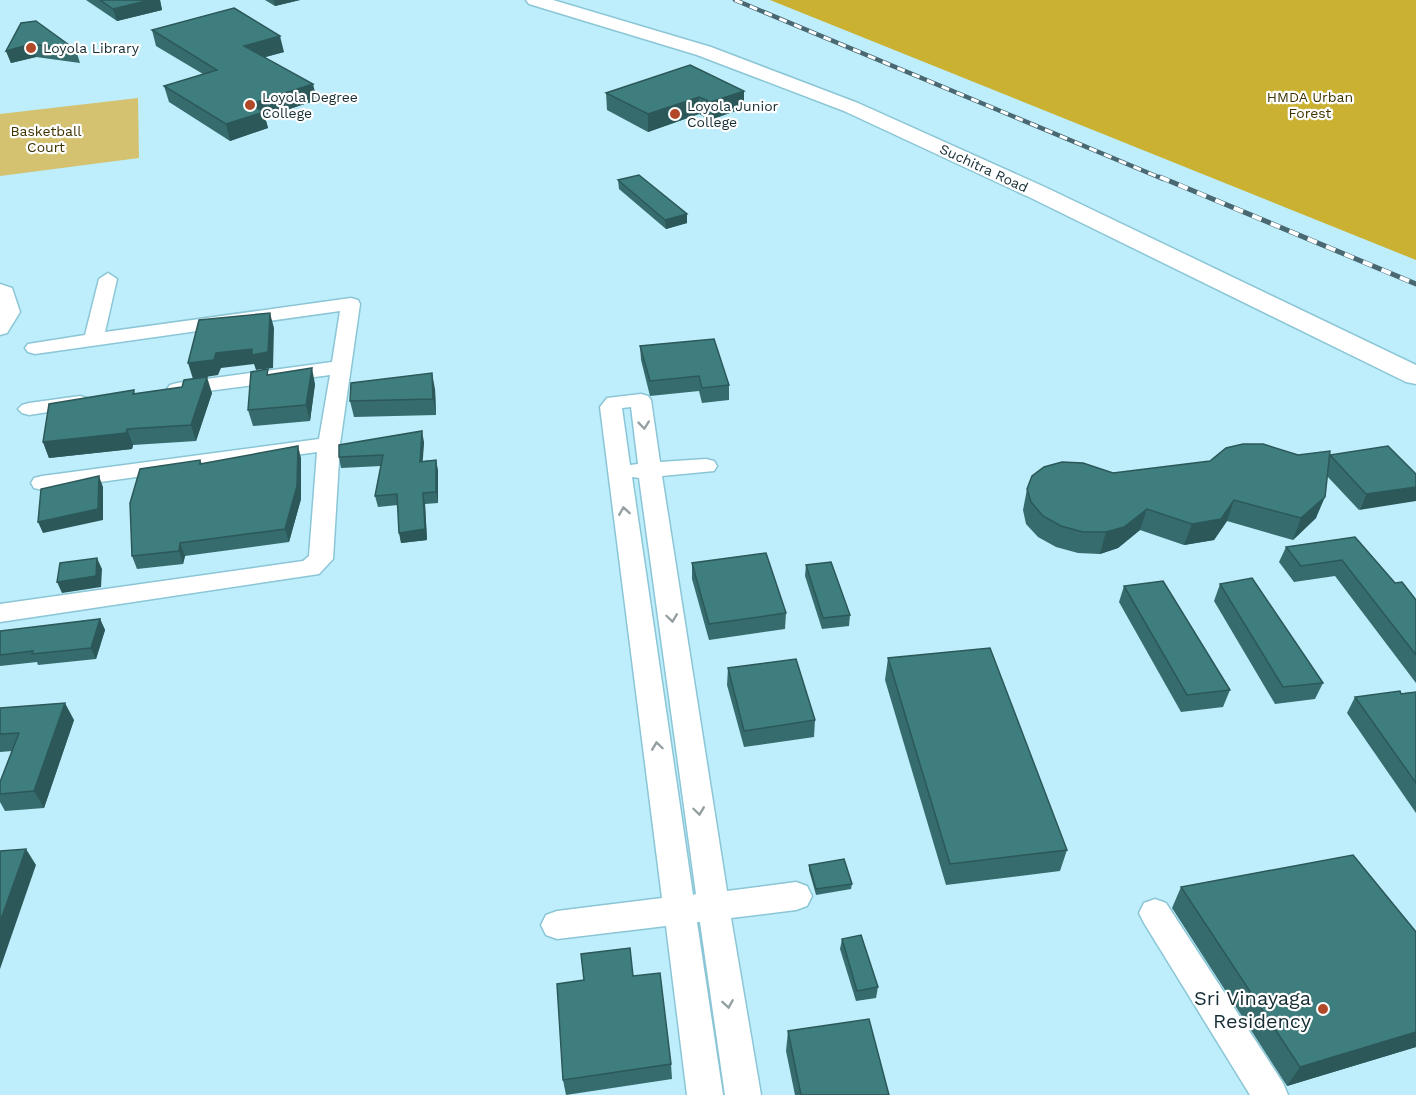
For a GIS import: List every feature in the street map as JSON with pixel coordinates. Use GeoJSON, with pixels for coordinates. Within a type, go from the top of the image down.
{"type":"FeatureCollection","features":[{"type":"Feature","properties":{"kind":"main road","name":"Suchitra Road"},"geometry":{"type":"LineString","coordinates":[[535,0],[704,51],[851,107],[1128,230],[1416,367]]}},
{"type":"Feature","properties":{"kind":"main road","name":"Suchitra Road"},"geometry":{"type":"LineString","coordinates":[[557,0],[681,35],[864,103],[1045,182],[1128,230],[1416,376]]}},
{"type":"Feature","properties":{"kind":"street"},"geometry":{"type":"LineString","coordinates":[[94,339],[108,279]]}},
{"type":"Feature","properties":{"kind":"street"},"geometry":{"type":"LineString","coordinates":[[0,290],[5,292],[10,312],[0,329]]}},
{"type":"Feature","properties":{"kind":"street"},"geometry":{"type":"LineString","coordinates":[[0,613],[310,568],[321,559],[329,444],[351,304],[35,348]]}},
{"type":"Feature","properties":{"kind":"street"},"geometry":{"type":"LineString","coordinates":[[156,392],[341,367]]}},
{"type":"Feature","properties":{"kind":"street"},"geometry":{"type":"LineString","coordinates":[[705,1095],[632,557],[618,472],[612,404],[639,399],[712,906],[743,1095]]}},
{"type":"Feature","properties":{"kind":"street"},"geometry":{"type":"LineString","coordinates":[[29,409],[98,400]]}},
{"type":"Feature","properties":{"kind":"street"},"geometry":{"type":"LineString","coordinates":[[42,483],[329,444]]}},
{"type":"Feature","properties":{"kind":"street"},"geometry":{"type":"LineString","coordinates":[[618,472],[706,466]]}},
{"type":"Feature","properties":{"kind":"street"},"geometry":{"type":"LineString","coordinates":[[632,557],[663,555]]}},
{"type":"Feature","properties":{"kind":"street"},"geometry":{"type":"LineString","coordinates":[[557,925],[796,896]]}},
{"type":"Feature","properties":{"kind":"street"},"geometry":{"type":"LineString","coordinates":[[1155,913],[1270,1095]]}},
{"type":"Feature","properties":{"kind":"green space","name":"HMDA Urban Forest"},"geometry":{"type":"Polygon","coordinates":[[[770,0],[1416,0],[1416,260],[770,0]]]}},
{"type":"Feature","properties":{"kind":"green space","name":"Basketball Court"},"geometry":{"type":"Polygon","coordinates":[[[138,98],[139,158],[0,176],[0,114],[138,98]]]}},
{"type":"Feature","properties":{"kind":"building"},"geometry":{"type":"Polygon","coordinates":[[[100,0],[150,0],[113,9],[100,0]]]}},
{"type":"Feature","properties":{"kind":"building"},"geometry":{"type":"Polygon","coordinates":[[[234,8],[280,36],[244,46],[313,84],[250,104],[264,112],[226,124],[164,86],[217,70],[152,30],[234,8]]]}},
{"type":"Feature","properties":{"kind":"building"},"geometry":{"type":"Polygon","coordinates":[[[36,21],[76,50],[31,44],[6,51],[21,23],[36,21]]]}},
{"type":"Feature","properties":{"kind":"building"},"geometry":{"type":"Polygon","coordinates":[[[690,65],[744,91],[711,102],[699,97],[648,114],[606,93],[690,65]]]}},
{"type":"Feature","properties":{"kind":"building"},"geometry":{"type":"Polygon","coordinates":[[[639,175],[687,214],[665,220],[618,180],[639,175]]]}},
{"type":"Feature","properties":{"kind":"building"},"geometry":{"type":"Polygon","coordinates":[[[270,313],[268,352],[252,355],[252,349],[216,353],[214,360],[188,363],[199,320],[270,313]]]}},
{"type":"Feature","properties":{"kind":"building"},"geometry":{"type":"Polygon","coordinates":[[[714,339],[729,385],[702,388],[699,376],[650,381],[640,346],[714,339]]]}},
{"type":"Feature","properties":{"kind":"building"},"geometry":{"type":"Polygon","coordinates":[[[312,368],[306,405],[248,410],[251,372],[268,369],[267,375],[312,368]]]}},
{"type":"Feature","properties":{"kind":"building"},"geometry":{"type":"Polygon","coordinates":[[[432,373],[433,399],[350,401],[351,383],[432,373]]]}},
{"type":"Feature","properties":{"kind":"building"},"geometry":{"type":"Polygon","coordinates":[[[207,377],[191,425],[127,429],[126,433],[43,442],[49,404],[134,390],[133,394],[182,387],[184,380],[207,377]]]}},
{"type":"Feature","properties":{"kind":"building"},"geometry":{"type":"Polygon","coordinates":[[[422,431],[420,462],[436,460],[436,492],[423,493],[425,529],[399,533],[397,494],[375,496],[383,455],[339,457],[339,445],[422,431]]]}},
{"type":"Feature","properties":{"kind":"building"},"geometry":{"type":"Polygon","coordinates":[[[1243,444],[1263,444],[1298,455],[1330,451],[1325,497],[1301,518],[1234,500],[1221,519],[1192,524],[1147,509],[1124,527],[1106,532],[1083,532],[1061,526],[1043,516],[1031,502],[1027,489],[1032,476],[1044,467],[1062,462],[1083,463],[1113,473],[1210,461],[1226,448],[1243,444]]]}},
{"type":"Feature","properties":{"kind":"building"},"geometry":{"type":"Polygon","coordinates":[[[298,446],[297,486],[285,529],[180,543],[179,551],[132,556],[130,503],[140,469],[200,460],[200,464],[298,446]]]}},
{"type":"Feature","properties":{"kind":"building"},"geometry":{"type":"Polygon","coordinates":[[[1388,446],[1416,474],[1416,487],[1366,494],[1330,455],[1388,446]]]}},
{"type":"Feature","properties":{"kind":"building"},"geometry":{"type":"Polygon","coordinates":[[[99,476],[98,509],[38,522],[41,489],[99,476]]]}},
{"type":"Feature","properties":{"kind":"building"},"geometry":{"type":"Polygon","coordinates":[[[1355,537],[1395,583],[1402,582],[1416,600],[1416,655],[1342,560],[1301,566],[1286,547],[1355,537]]]}},
{"type":"Feature","properties":{"kind":"building"},"geometry":{"type":"Polygon","coordinates":[[[766,553],[786,613],[709,624],[692,563],[766,553]]]}},
{"type":"Feature","properties":{"kind":"building"},"geometry":{"type":"Polygon","coordinates":[[[97,558],[96,576],[57,582],[60,563],[97,558]]]}},
{"type":"Feature","properties":{"kind":"building"},"geometry":{"type":"Polygon","coordinates":[[[831,562],[850,615],[823,618],[806,565],[831,562]]]}},
{"type":"Feature","properties":{"kind":"building"},"geometry":{"type":"Polygon","coordinates":[[[1252,578],[1323,683],[1283,687],[1220,584],[1252,578]]]}},
{"type":"Feature","properties":{"kind":"building"},"geometry":{"type":"Polygon","coordinates":[[[1163,581],[1230,690],[1187,695],[1124,586],[1163,581]]]}},
{"type":"Feature","properties":{"kind":"building"},"geometry":{"type":"Polygon","coordinates":[[[100,619],[91,648],[0,655],[0,631],[100,619]]]}},
{"type":"Feature","properties":{"kind":"building"},"geometry":{"type":"Polygon","coordinates":[[[990,648],[1067,850],[950,864],[888,658],[990,648]]]}},
{"type":"Feature","properties":{"kind":"building"},"geometry":{"type":"Polygon","coordinates":[[[796,659],[815,720],[744,731],[728,668],[796,659]]]}},
{"type":"Feature","properties":{"kind":"building"},"geometry":{"type":"Polygon","coordinates":[[[1400,691],[1401,694],[1416,692],[1416,783],[1355,697],[1400,691]]]}},
{"type":"Feature","properties":{"kind":"building"},"geometry":{"type":"Polygon","coordinates":[[[65,703],[34,791],[0,794],[0,782],[19,733],[0,734],[0,708],[65,703]]]}},
{"type":"Feature","properties":{"kind":"building"},"geometry":{"type":"Polygon","coordinates":[[[26,849],[0,922],[0,851],[26,849]]]}},
{"type":"Feature","properties":{"kind":"building","name":"Sri Vinayaga Residency"},"geometry":{"type":"Polygon","coordinates":[[[1353,855],[1416,932],[1416,1032],[1300,1067],[1181,887],[1353,855]]]}},
{"type":"Feature","properties":{"kind":"building"},"geometry":{"type":"Polygon","coordinates":[[[844,859],[852,884],[816,889],[809,865],[844,859]]]}},
{"type":"Feature","properties":{"kind":"building"},"geometry":{"type":"Polygon","coordinates":[[[861,935],[878,987],[857,991],[842,939],[861,935]]]}},
{"type":"Feature","properties":{"kind":"building"},"geometry":{"type":"Polygon","coordinates":[[[630,948],[633,976],[660,973],[671,1064],[563,1080],[557,984],[584,980],[581,954],[630,948]]]}},
{"type":"Feature","properties":{"kind":"building"},"geometry":{"type":"Polygon","coordinates":[[[869,1019],[889,1095],[801,1095],[788,1031],[869,1019]]]}},
{"type":"Feature","properties":{"kind":"railway"},"geometry":{"type":"LineString","coordinates":[[735,0],[1163,179]]}},
{"type":"Feature","properties":{"kind":"railway"},"geometry":{"type":"LineString","coordinates":[[1160,177],[1416,284]]}},
{"type":"Feature","properties":{"kind":"place","name":"Loyola Library"},"geometry":{"type":"Point","coordinates":[31,48]}},
{"type":"Feature","properties":{"kind":"place","name":"Loyola Degree College"},"geometry":{"type":"Point","coordinates":[250,105]}},
{"type":"Feature","properties":{"kind":"place","name":"Loyola Junior College"},"geometry":{"type":"Point","coordinates":[675,114]}},
{"type":"Feature","properties":{"kind":"place","name":"Sri Vinayaga Residency"},"geometry":{"type":"Point","coordinates":[1323,1009]}}]}
